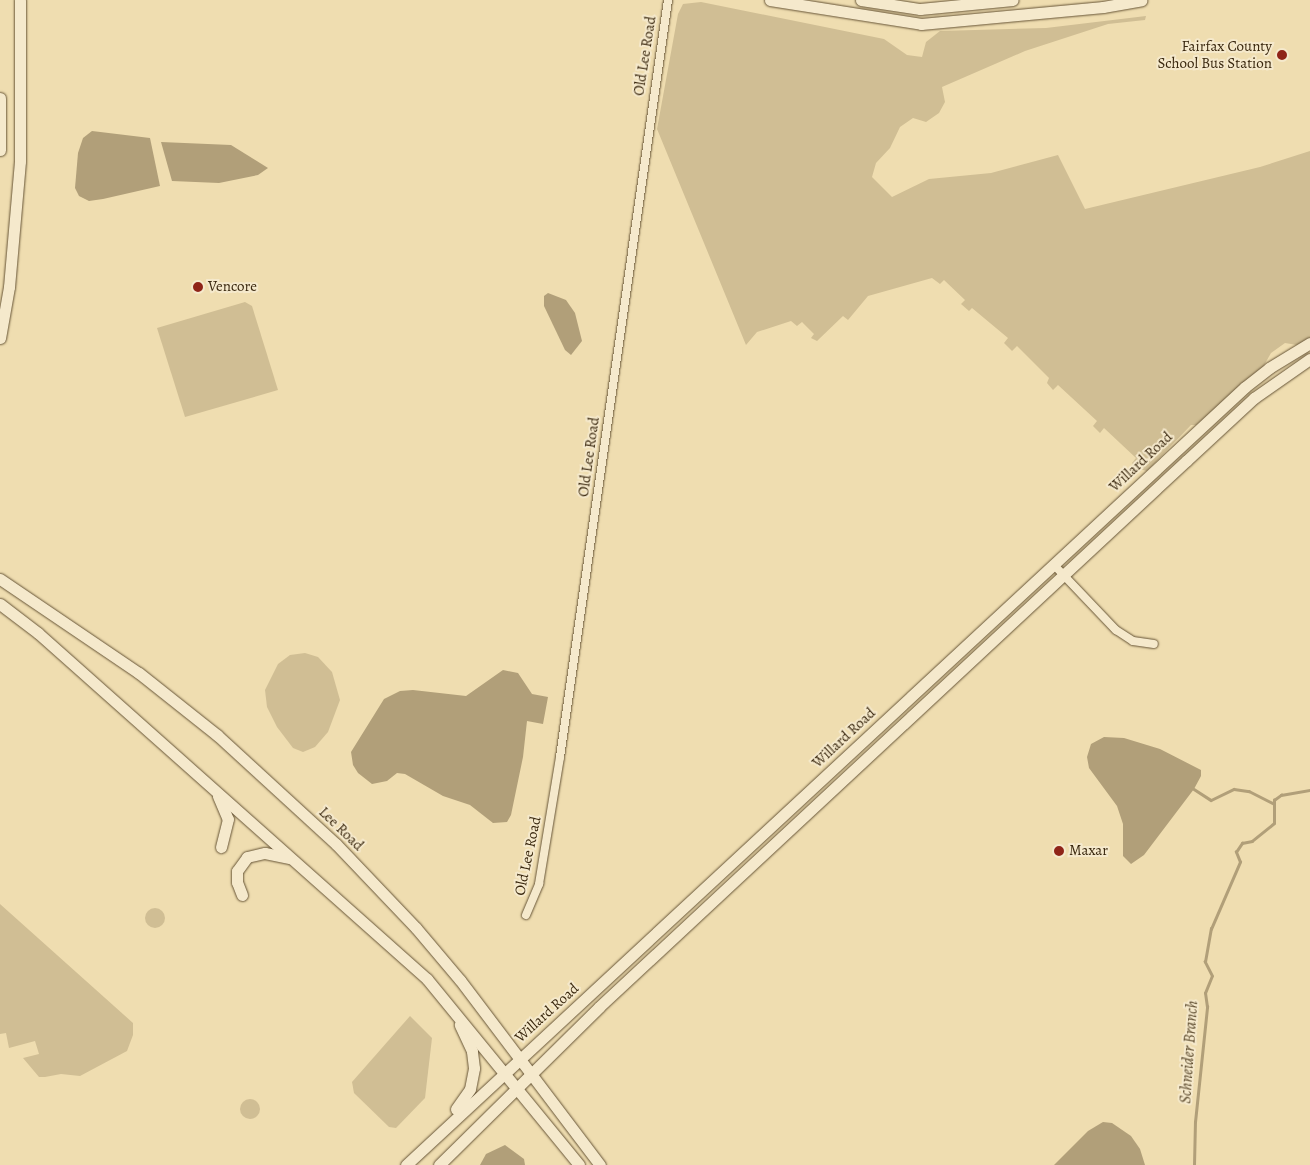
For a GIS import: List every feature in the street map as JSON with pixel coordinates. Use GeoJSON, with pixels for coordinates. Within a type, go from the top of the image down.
{"type":"FeatureCollection","features":[{"type":"Feature","properties":{"kind":"main road"},"geometry":{"type":"LineString","coordinates":[[0,338],[9,287],[20,161],[20,0]]}},
{"type":"Feature","properties":{"kind":"main road"},"geometry":{"type":"LineString","coordinates":[[770,0],[921,24],[1104,7],[1141,0]]}},
{"type":"Feature","properties":{"kind":"main road"},"geometry":{"type":"LineString","coordinates":[[861,0],[920,8],[1013,0]]}},
{"type":"Feature","properties":{"kind":"main road"},"geometry":{"type":"LineString","coordinates":[[0,98],[0,150]]}},
{"type":"Feature","properties":{"kind":"main road","name":"Willard Road"},"geometry":{"type":"LineString","coordinates":[[406,1165],[504,1072],[1245,387],[1269,368],[1310,343]]}},
{"type":"Feature","properties":{"kind":"main road","name":"Willard Road"},"geometry":{"type":"LineString","coordinates":[[439,1165],[532,1073],[1254,398],[1310,359]]}},
{"type":"Feature","properties":{"kind":"main road","name":"Lee Road"},"geometry":{"type":"LineString","coordinates":[[0,579],[139,673],[217,735],[330,838],[416,928],[532,1073],[600,1165]]}},
{"type":"Feature","properties":{"kind":"main road"},"geometry":{"type":"LineString","coordinates":[[0,604],[38,633],[427,979],[518,1087],[579,1165]]}},
{"type":"Feature","properties":{"kind":"main road"},"geometry":{"type":"LineString","coordinates":[[211,786],[223,803],[228,819],[221,847]]}},
{"type":"Feature","properties":{"kind":"main road"},"geometry":{"type":"LineString","coordinates":[[242,895],[237,882],[237,871],[247,857],[271,853],[294,860]]}},
{"type":"Feature","properties":{"kind":"main road"},"geometry":{"type":"LineString","coordinates":[[426,1146],[467,1095],[474,1068],[464,1032],[427,979]]}},
{"type":"Feature","properties":{"kind":"street","name":"Old Lee Road"},"geometry":{"type":"LineString","coordinates":[[526,915],[539,884],[560,757],[668,0]]}},
{"type":"Feature","properties":{"kind":"street"},"geometry":{"type":"LineString","coordinates":[[1054,564],[1116,630],[1133,640],[1154,644]]}},
{"type":"Feature","properties":{"kind":"shaded area"},"geometry":{"type":"Polygon","coordinates":[[[701,2],[884,39],[907,55],[922,57],[926,42],[940,31],[1046,28],[1146,16],[1145,20],[1108,24],[1025,51],[942,87],[945,102],[939,113],[926,122],[913,118],[900,127],[890,148],[876,163],[872,177],[892,197],[929,179],[991,173],[1058,155],[1085,209],[1260,167],[1310,151],[1310,338],[1297,345],[1285,343],[1271,353],[1263,367],[1196,425],[1191,425],[1147,471],[1135,468],[1132,463],[1136,458],[1104,428],[1100,433],[1093,426],[1097,421],[1058,385],[1053,390],[1047,383],[1049,378],[1017,346],[1012,351],[1004,343],[1008,338],[972,308],[969,311],[961,304],[965,300],[944,280],[940,284],[932,278],[868,296],[848,320],[843,316],[817,341],[811,338],[814,334],[802,322],[797,326],[791,321],[757,332],[746,345],[657,129],[678,14],[683,4],[701,2]]]}},
{"type":"Feature","properties":{"kind":"shaded area"},"geometry":{"type":"Polygon","coordinates":[[[92,131],[150,138],[160,186],[89,201],[79,196],[75,188],[78,153],[83,138],[92,131]]]}},
{"type":"Feature","properties":{"kind":"shaded area"},"geometry":{"type":"Polygon","coordinates":[[[161,142],[231,145],[268,168],[258,175],[219,183],[172,181],[161,142]]]}},
{"type":"Feature","properties":{"kind":"shaded area"},"geometry":{"type":"Polygon","coordinates":[[[548,293],[566,300],[575,313],[582,341],[571,355],[565,350],[544,306],[544,296],[548,293]]]}},
{"type":"Feature","properties":{"kind":"shaded area"},"geometry":{"type":"Polygon","coordinates":[[[245,302],[252,306],[278,390],[185,417],[157,328],[245,302]]]}},
{"type":"Feature","properties":{"kind":"shaded area"},"geometry":{"type":"Polygon","coordinates":[[[305,653],[318,657],[332,672],[340,700],[328,732],[315,747],[303,752],[293,748],[277,727],[267,707],[265,690],[278,664],[290,655],[305,653]]]}},
{"type":"Feature","properties":{"kind":"shaded area"},"geometry":{"type":"Polygon","coordinates":[[[503,670],[518,673],[532,694],[548,697],[543,724],[527,721],[523,757],[511,815],[507,822],[493,823],[470,805],[443,796],[405,774],[397,773],[387,781],[372,784],[358,773],[353,765],[351,752],[384,699],[400,691],[413,690],[466,696],[503,670]]]}},
{"type":"Feature","properties":{"kind":"shaded area"},"geometry":{"type":"Polygon","coordinates":[[[1104,737],[1124,738],[1160,749],[1201,770],[1201,776],[1194,789],[1144,855],[1131,864],[1123,856],[1123,824],[1117,806],[1089,768],[1087,757],[1091,744],[1104,737]]]}},
{"type":"Feature","properties":{"kind":"shaded area"},"geometry":{"type":"Polygon","coordinates":[[[0,904],[133,1023],[133,1035],[127,1051],[80,1076],[61,1074],[39,1077],[23,1058],[39,1054],[35,1041],[9,1048],[6,1033],[0,1034],[0,904]]]}},
{"type":"Feature","properties":{"kind":"shaded area"},"geometry":{"type":"Polygon","coordinates":[[[155,908],[162,911],[165,918],[162,925],[155,928],[148,925],[145,918],[148,911],[155,908]]]}},
{"type":"Feature","properties":{"kind":"shaded area"},"geometry":{"type":"Polygon","coordinates":[[[410,1016],[432,1038],[425,1098],[396,1128],[389,1127],[354,1093],[352,1082],[410,1016]]]}},
{"type":"Feature","properties":{"kind":"shaded area"},"geometry":{"type":"Polygon","coordinates":[[[246,1099],[254,1099],[260,1105],[260,1113],[254,1119],[246,1119],[240,1113],[240,1105],[246,1099]]]}},
{"type":"Feature","properties":{"kind":"shaded area"},"geometry":{"type":"Polygon","coordinates":[[[1103,1122],[1112,1123],[1131,1136],[1140,1149],[1145,1165],[1054,1165],[1088,1131],[1103,1122]]]}},
{"type":"Feature","properties":{"kind":"shaded area"},"geometry":{"type":"Polygon","coordinates":[[[505,1145],[524,1159],[525,1165],[480,1165],[486,1154],[505,1145]]]}},
{"type":"Feature","properties":{"kind":"waterway"},"geometry":{"type":"LineString","coordinates":[[1194,789],[1211,800],[1234,789],[1249,791],[1273,803]]}},
{"type":"Feature","properties":{"kind":"waterway","name":"Schneider Branch"},"geometry":{"type":"LineString","coordinates":[[1194,1165],[1195,1122],[1207,1007],[1205,993],[1212,976],[1205,962],[1211,929],[1240,862],[1236,852],[1242,843],[1252,841],[1274,823],[1274,800],[1281,795],[1310,790]]}},
{"type":"Feature","properties":{"kind":"place","name":"Fairfax County School Bus Station"},"geometry":{"type":"Point","coordinates":[1282,55]}},
{"type":"Feature","properties":{"kind":"place","name":"Vencore"},"geometry":{"type":"Point","coordinates":[198,287]}},
{"type":"Feature","properties":{"kind":"place","name":"Maxar"},"geometry":{"type":"Point","coordinates":[1059,851]}}]}
